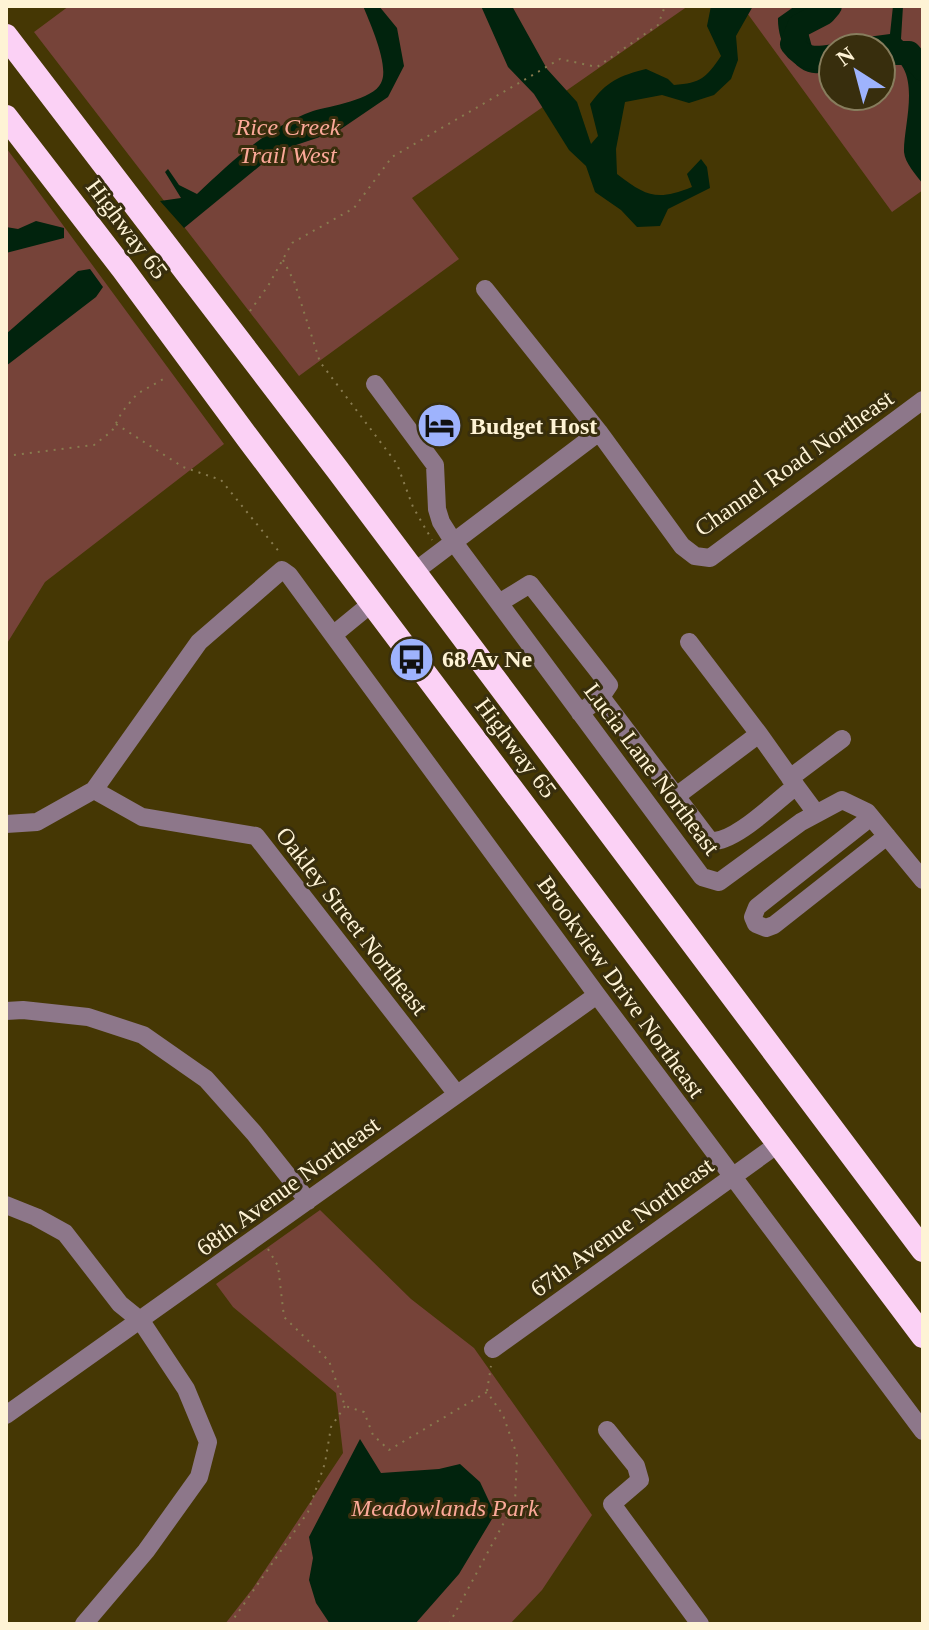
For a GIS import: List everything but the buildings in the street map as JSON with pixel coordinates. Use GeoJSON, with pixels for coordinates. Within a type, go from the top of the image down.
{"type":"FeatureCollection","features":[{"type":"Feature","properties":{"kind":"highway","name":"Highway 65"},"geometry":{"type":"LineString","coordinates":[[6,36],[414,572],[923,1250]]}},
{"type":"Feature","properties":{"kind":"highway","name":"Highway 65"},"geometry":{"type":"LineString","coordinates":[[6,117],[923,1336]]}},
{"type":"Feature","properties":{"kind":"street","name":"Channel Road Northeast"},"geometry":{"type":"LineString","coordinates":[[485,289],[599,432],[682,546],[695,556],[710,558],[923,400]]}},
{"type":"Feature","properties":{"kind":"street","name":"Lucia Lane Northeast"},"geometry":{"type":"LineString","coordinates":[[375,384],[435,465],[437,509],[446,546],[499,603],[702,877],[719,882],[816,813],[842,800],[867,812],[923,880]]}},
{"type":"Feature","properties":{"kind":"street"},"geometry":{"type":"LineString","coordinates":[[414,572],[599,432]]}},
{"type":"Feature","properties":{"kind":"street"},"geometry":{"type":"LineString","coordinates":[[6,824],[37,822],[94,790],[199,642],[282,570]]}},
{"type":"Feature","properties":{"kind":"street","name":"Brookview Drive Northeast"},"geometry":{"type":"LineString","coordinates":[[282,570],[289,575],[597,995],[923,1431]]}},
{"type":"Feature","properties":{"kind":"street"},"geometry":{"type":"LineString","coordinates":[[499,603],[530,584],[609,685],[601,697],[580,713]]}},
{"type":"Feature","properties":{"kind":"street"},"geometry":{"type":"LineString","coordinates":[[333,635],[372,603]]}},
{"type":"Feature","properties":{"kind":"street"},"geometry":{"type":"LineString","coordinates":[[689,642],[816,813]]}},
{"type":"Feature","properties":{"kind":"street"},"geometry":{"type":"LineString","coordinates":[[601,697],[710,841],[718,842],[733,836],[842,739]]}},
{"type":"Feature","properties":{"kind":"street"},"geometry":{"type":"LineString","coordinates":[[675,797],[759,734]]}},
{"type":"Feature","properties":{"kind":"street","name":"Oakley Street Northeast"},"geometry":{"type":"LineString","coordinates":[[94,790],[142,817],[256,836],[456,1093]]}},
{"type":"Feature","properties":{"kind":"street"},"geometry":{"type":"LineString","coordinates":[[871,817],[757,907],[753,917],[756,924],[766,928],[774,925],[887,836]]}},
{"type":"Feature","properties":{"kind":"street"},"geometry":{"type":"LineString","coordinates":[[674,838],[694,822]]}},
{"type":"Feature","properties":{"kind":"street","name":"68th Avenue Northeast"},"geometry":{"type":"LineString","coordinates":[[6,1415],[597,995]]}},
{"type":"Feature","properties":{"kind":"street"},"geometry":{"type":"LineString","coordinates":[[6,1011],[88,1017],[143,1035],[206,1079],[308,1201]]}},
{"type":"Feature","properties":{"kind":"street","name":"67th Avenue Northeast"},"geometry":{"type":"LineString","coordinates":[[493,1349],[778,1144]]}},
{"type":"Feature","properties":{"kind":"street"},"geometry":{"type":"LineString","coordinates":[[6,1205],[65,1233],[120,1304],[141,1321],[186,1389],[208,1442],[199,1477],[146,1551],[84,1624]]}},
{"type":"Feature","properties":{"kind":"street"},"geometry":{"type":"LineString","coordinates":[[607,1430],[636,1466],[640,1480],[612,1504],[700,1624]]}},
{"type":"Feature","properties":{"kind":"path"},"geometry":{"type":"LineString","coordinates":[[250,311],[292,243],[354,208],[392,157],[560,59],[597,67],[658,25],[665,6]]}},
{"type":"Feature","properties":{"kind":"path"},"geometry":{"type":"LineString","coordinates":[[283,260],[294,281],[320,362],[397,464],[413,507],[429,536],[446,546]]}},
{"type":"Feature","properties":{"kind":"path"},"geometry":{"type":"LineString","coordinates":[[6,456],[94,445],[112,431],[137,394],[165,378]]}},
{"type":"Feature","properties":{"kind":"path"},"geometry":{"type":"LineString","coordinates":[[116,424],[183,467],[221,480],[281,554],[282,570]]}},
{"type":"Feature","properties":{"kind":"path"},"geometry":{"type":"LineString","coordinates":[[259,1236],[278,1266],[284,1317],[329,1361],[345,1406]]}},
{"type":"Feature","properties":{"kind":"path"},"geometry":{"type":"LineString","coordinates":[[449,1624],[515,1502],[517,1455],[503,1415],[487,1392],[493,1349]]}},
{"type":"Feature","properties":{"kind":"path"},"geometry":{"type":"LineString","coordinates":[[345,1406],[364,1412],[373,1435],[389,1450],[487,1392]]}},
{"type":"Feature","properties":{"kind":"path"},"geometry":{"type":"LineString","coordinates":[[230,1624],[308,1512],[325,1463],[331,1427],[345,1406]]}},
{"type":"Feature","properties":{"kind":"green space","name":"Rice Creek Trail West"},"geometry":{"type":"Polygon","coordinates":[[[69,6],[688,6],[412,198],[459,259],[299,376],[34,32],[69,6]]]}},
{"type":"Feature","properties":{"kind":"green space"},"geometry":{"type":"Polygon","coordinates":[[[742,6],[923,6],[923,190],[892,212],[819,112],[897,112],[897,32],[817,32],[817,109],[742,6]]]}},
{"type":"Feature","properties":{"kind":"green space"},"geometry":{"type":"Polygon","coordinates":[[[7,149],[224,444],[45,582],[6,645],[7,149]]]}},
{"type":"Feature","properties":{"kind":"green space","name":"Meadowlands Park"},"geometry":{"type":"Polygon","coordinates":[[[320,1210],[411,1299],[474,1348],[592,1515],[542,1590],[510,1624],[225,1624],[253,1588],[343,1453],[336,1393],[233,1307],[216,1284],[320,1210]]]}},
{"type":"Feature","properties":{"kind":"shaded area"},"geometry":{"type":"Polygon","coordinates":[[[363,6],[379,6],[397,28],[404,66],[388,97],[338,131],[278,151],[184,228],[160,201],[181,198],[165,172],[168,169],[179,185],[197,194],[237,157],[281,126],[313,111],[360,98],[381,83],[383,67],[378,45],[363,6]]]}},
{"type":"Feature","properties":{"kind":"shaded area"},"geometry":{"type":"Polygon","coordinates":[[[481,6],[512,6],[547,69],[577,102],[591,144],[598,136],[590,104],[602,90],[621,77],[646,69],[674,85],[702,78],[721,56],[707,26],[711,6],[753,6],[736,36],[738,60],[731,79],[714,95],[689,103],[662,95],[625,102],[616,149],[617,174],[645,192],[670,194],[692,187],[687,174],[701,159],[707,167],[710,188],[668,209],[660,226],[637,227],[621,210],[595,192],[586,166],[569,150],[534,94],[508,67],[481,6]]]}},
{"type":"Feature","properties":{"kind":"shaded area"},"geometry":{"type":"Polygon","coordinates":[[[795,6],[837,6],[822,11],[808,32],[812,47],[817,47],[817,73],[810,73],[793,61],[782,40],[778,18],[795,6]]]}},
{"type":"Feature","properties":{"kind":"shaded area"},"geometry":{"type":"Polygon","coordinates":[[[893,6],[903,6],[901,39],[923,60],[923,184],[904,152],[909,95],[903,68],[897,61],[897,32],[890,32],[893,6]]]}},
{"type":"Feature","properties":{"kind":"shaded area"},"geometry":{"type":"Polygon","coordinates":[[[36,221],[64,228],[64,238],[6,253],[6,227],[18,229],[36,221]]]}},
{"type":"Feature","properties":{"kind":"shaded area"},"geometry":{"type":"Polygon","coordinates":[[[90,269],[103,287],[96,297],[6,366],[6,334],[78,271],[90,269]]]}},
{"type":"Feature","properties":{"kind":"shaded area"},"geometry":{"type":"Polygon","coordinates":[[[360,1439],[381,1473],[439,1469],[460,1464],[480,1482],[495,1514],[459,1574],[415,1624],[330,1624],[316,1603],[309,1580],[313,1558],[309,1537],[360,1439]]]}},
{"type":"Feature","properties":{"kind":"waterway"},"geometry":{"type":"LineString","coordinates":[[817,58],[801,53],[792,44],[799,26],[824,13],[830,6]]}},
{"type":"Feature","properties":{"kind":"waterway"},"geometry":{"type":"LineString","coordinates":[[897,53],[909,53],[923,69]]}},
{"type":"Feature","properties":{"kind":"place","name":"Budget Host"},"geometry":{"type":"Point","coordinates":[439,426]}},
{"type":"Feature","properties":{"kind":"place","name":"68 Av Ne"},"geometry":{"type":"Point","coordinates":[411,659]}}]}
